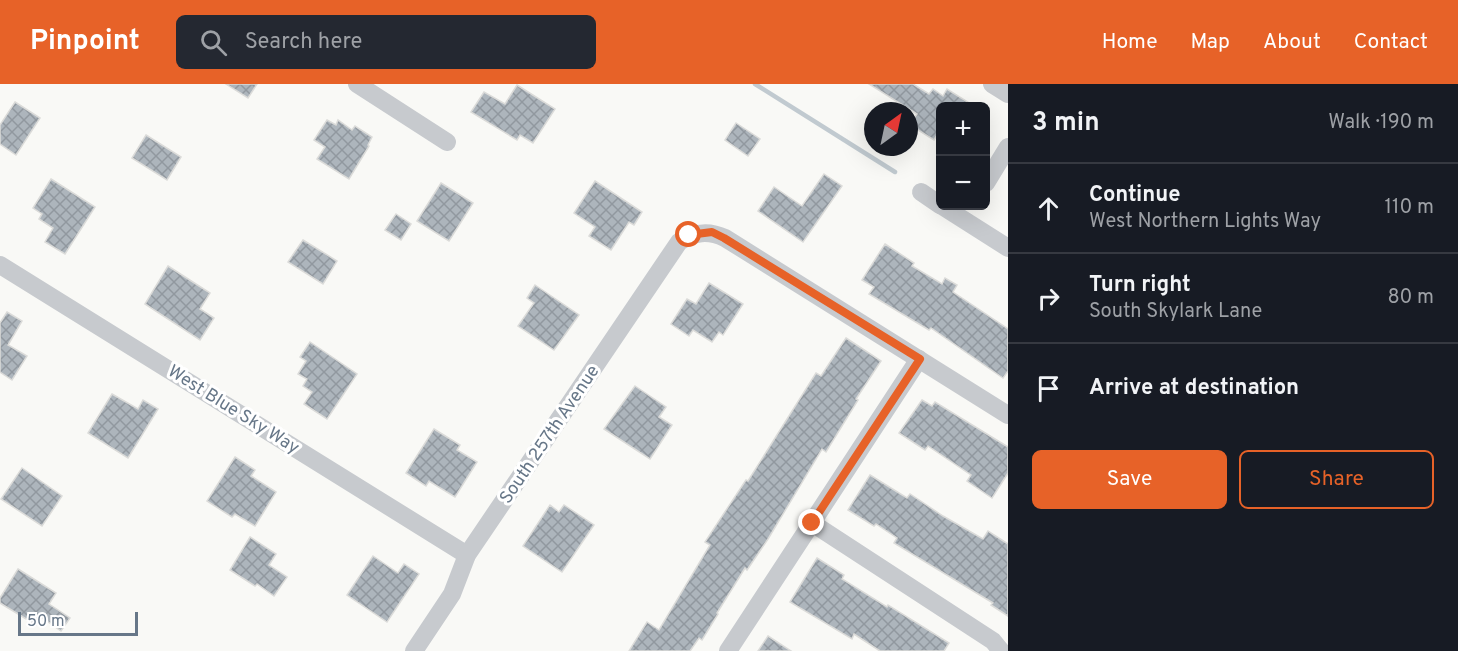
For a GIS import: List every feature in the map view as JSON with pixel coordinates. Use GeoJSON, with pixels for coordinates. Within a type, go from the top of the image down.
{"type":"FeatureCollection","features":[{"type":"Feature","properties":{"kind":"street"},"geometry":{"type":"LineString","coordinates":[[357,84],[447,142]]}},
{"type":"Feature","properties":{"kind":"street"},"geometry":{"type":"LineString","coordinates":[[992,84],[1008,94]]}},
{"type":"Feature","properties":{"kind":"street"},"geometry":{"type":"LineString","coordinates":[[990,176],[1008,147]]}},
{"type":"Feature","properties":{"kind":"street"},"geometry":{"type":"LineString","coordinates":[[921,192],[936,202]]}},
{"type":"Feature","properties":{"kind":"street"},"geometry":{"type":"LineString","coordinates":[[967,212],[1008,248]]}},
{"type":"Feature","properties":{"kind":"street","name":"South 257th Avenue"},"geometry":{"type":"LineString","coordinates":[[414,651],[452,594],[467,555],[678,242],[689,235],[712,232],[724,238],[920,359]]}},
{"type":"Feature","properties":{"kind":"street","name":"West Blue Sky Way"},"geometry":{"type":"LineString","coordinates":[[0,265],[467,555]]}},
{"type":"Feature","properties":{"kind":"street"},"geometry":{"type":"LineString","coordinates":[[728,651],[920,359],[1008,415]]}},
{"type":"Feature","properties":{"kind":"street"},"geometry":{"type":"LineString","coordinates":[[812,523],[993,641],[1000,651]]}},
{"type":"Feature","properties":{"kind":"building"},"geometry":{"type":"Polygon","coordinates":[[[226,84],[257,84],[248,98],[226,84]]]}},
{"type":"Feature","properties":{"kind":"building"},"geometry":{"type":"Polygon","coordinates":[[[869,84],[913,84],[929,94],[933,89],[943,96],[947,89],[968,102],[936,102],[936,137],[934,140],[918,130],[918,102],[898,102],[869,84]]]}},
{"type":"Feature","properties":{"kind":"building"},"geometry":{"type":"Polygon","coordinates":[[[517,85],[555,109],[533,143],[520,135],[517,140],[471,112],[484,92],[505,104],[517,85]]]}},
{"type":"Feature","properties":{"kind":"building"},"geometry":{"type":"Polygon","coordinates":[[[15,102],[40,118],[16,155],[0,144],[0,125],[15,102]]]}},
{"type":"Feature","properties":{"kind":"building"},"geometry":{"type":"Polygon","coordinates":[[[327,120],[336,125],[338,120],[352,130],[355,126],[372,137],[349,179],[317,159],[325,147],[314,140],[327,120]]]}},
{"type":"Feature","properties":{"kind":"building"},"geometry":{"type":"Polygon","coordinates":[[[736,123],[760,139],[748,156],[725,140],[736,123]]]}},
{"type":"Feature","properties":{"kind":"building"},"geometry":{"type":"Polygon","coordinates":[[[146,135],[181,157],[167,180],[132,158],[146,135]]]}},
{"type":"Feature","properties":{"kind":"building"},"geometry":{"type":"Polygon","coordinates":[[[824,174],[842,186],[803,242],[758,211],[774,187],[802,206],[824,174]]]}},
{"type":"Feature","properties":{"kind":"building"},"geometry":{"type":"Polygon","coordinates":[[[51,179],[95,207],[65,254],[45,242],[53,228],[39,219],[42,214],[33,208],[51,179]]]}},
{"type":"Feature","properties":{"kind":"building"},"geometry":{"type":"Polygon","coordinates":[[[595,181],[642,212],[634,225],[629,222],[611,250],[589,236],[595,227],[574,213],[595,181]]]}},
{"type":"Feature","properties":{"kind":"building"},"geometry":{"type":"Polygon","coordinates":[[[441,183],[473,203],[449,241],[417,221],[441,183]]]}},
{"type":"Feature","properties":{"kind":"building"},"geometry":{"type":"Polygon","coordinates":[[[396,214],[411,224],[401,240],[385,230],[396,214]]]}},
{"type":"Feature","properties":{"kind":"building"},"geometry":{"type":"Polygon","coordinates":[[[303,240],[337,261],[323,284],[288,262],[303,240]]]}},
{"type":"Feature","properties":{"kind":"building"},"geometry":{"type":"Polygon","coordinates":[[[885,244],[914,263],[912,266],[942,284],[945,278],[957,285],[953,292],[1008,329],[1008,371],[1003,378],[931,328],[929,330],[869,294],[874,287],[862,280],[885,244]]]}},
{"type":"Feature","properties":{"kind":"building"},"geometry":{"type":"Polygon","coordinates":[[[168,266],[210,293],[200,309],[214,318],[200,340],[145,304],[168,266]]]}},
{"type":"Feature","properties":{"kind":"building"},"geometry":{"type":"Polygon","coordinates":[[[709,283],[743,304],[723,335],[719,332],[712,342],[693,330],[689,336],[671,324],[687,299],[696,304],[709,283]]]}},
{"type":"Feature","properties":{"kind":"building"},"geometry":{"type":"Polygon","coordinates":[[[535,285],[579,315],[554,350],[518,326],[534,303],[527,298],[535,285]]]}},
{"type":"Feature","properties":{"kind":"building"},"geometry":{"type":"Polygon","coordinates":[[[7,312],[22,321],[8,345],[27,356],[12,380],[0,372],[0,323],[7,312]]]}},
{"type":"Feature","properties":{"kind":"building"},"geometry":{"type":"Polygon","coordinates":[[[846,338],[881,361],[826,452],[822,449],[768,539],[747,570],[745,568],[702,640],[699,638],[690,651],[629,651],[647,622],[659,630],[710,545],[705,542],[746,480],[748,481],[816,373],[821,376],[846,338]]]}},
{"type":"Feature","properties":{"kind":"building"},"geometry":{"type":"Polygon","coordinates":[[[310,342],[357,374],[327,419],[304,404],[312,392],[303,386],[307,379],[298,374],[306,361],[300,357],[310,342]]]}},
{"type":"Feature","properties":{"kind":"building"},"geometry":{"type":"Polygon","coordinates":[[[635,386],[666,407],[659,417],[672,425],[650,459],[604,429],[635,386]]]}},
{"type":"Feature","properties":{"kind":"building"},"geometry":{"type":"Polygon","coordinates":[[[112,394],[138,409],[143,400],[158,409],[128,458],[88,433],[112,394]]]}},
{"type":"Feature","properties":{"kind":"building"},"geometry":{"type":"Polygon","coordinates":[[[922,400],[932,406],[935,402],[1008,447],[1008,473],[992,498],[967,481],[971,475],[928,446],[925,450],[899,433],[922,400]]]}},
{"type":"Feature","properties":{"kind":"building"},"geometry":{"type":"Polygon","coordinates":[[[434,429],[460,445],[457,450],[477,462],[455,497],[429,481],[426,486],[406,473],[434,429]]]}},
{"type":"Feature","properties":{"kind":"building"},"geometry":{"type":"Polygon","coordinates":[[[235,457],[255,470],[251,476],[276,492],[255,526],[235,514],[232,517],[207,501],[235,457]]]}},
{"type":"Feature","properties":{"kind":"building"},"geometry":{"type":"Polygon","coordinates":[[[22,468],[62,496],[42,526],[1,499],[22,468]]]}},
{"type":"Feature","properties":{"kind":"building"},"geometry":{"type":"Polygon","coordinates":[[[870,475],[907,498],[910,494],[983,539],[988,531],[1008,544],[1008,616],[991,605],[993,603],[894,543],[897,538],[876,524],[874,526],[848,510],[870,475]]]}},
{"type":"Feature","properties":{"kind":"building"},"geometry":{"type":"Polygon","coordinates":[[[550,505],[559,512],[564,505],[594,525],[562,572],[523,546],[550,505]]]}},
{"type":"Feature","properties":{"kind":"building"},"geometry":{"type":"Polygon","coordinates":[[[250,537],[276,554],[269,565],[287,577],[274,596],[230,570],[250,537]]]}},
{"type":"Feature","properties":{"kind":"building"},"geometry":{"type":"Polygon","coordinates":[[[373,556],[398,573],[404,564],[419,574],[387,622],[347,595],[373,556]]]}},
{"type":"Feature","properties":{"kind":"building"},"geometry":{"type":"Polygon","coordinates":[[[817,558],[844,575],[842,579],[949,643],[944,651],[880,651],[854,634],[852,639],[790,602],[817,558]]]}},
{"type":"Feature","properties":{"kind":"building"},"geometry":{"type":"Polygon","coordinates":[[[18,569],[56,593],[49,604],[70,618],[61,631],[41,617],[36,625],[0,603],[0,598],[18,569]]]}},
{"type":"Feature","properties":{"kind":"building"},"geometry":{"type":"Polygon","coordinates":[[[768,636],[791,651],[758,651],[768,636]]]}},
{"type":"Feature","properties":{"kind":"waterway"},"geometry":{"type":"LineString","coordinates":[[755,84],[895,172]]}},
{"type":"Feature","properties":{"kind":"route"},"geometry":{"type":"LineString","coordinates":[[689,235],[712,232],[724,238],[920,359],[812,523]]}}]}
